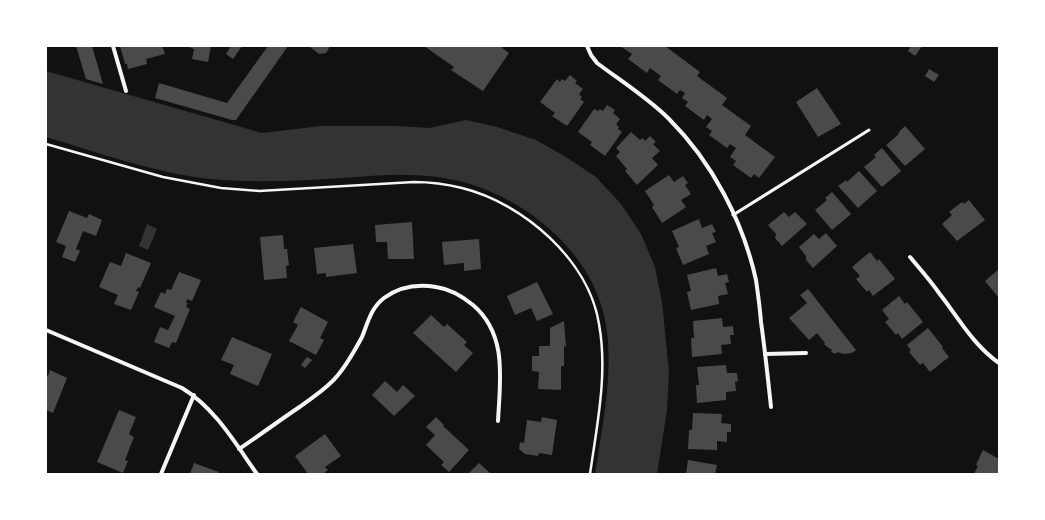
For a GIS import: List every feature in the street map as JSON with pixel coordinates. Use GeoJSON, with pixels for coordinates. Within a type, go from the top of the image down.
{"type":"FeatureCollection","features":[{"type":"Feature","properties":{"kind":"street"},"geometry":{"type":"LineString","coordinates":[[113,46],[126,91]]}},
{"type":"Feature","properties":{"kind":"street"},"geometry":{"type":"LineString","coordinates":[[587,46],[597,63],[659,109],[693,146],[714,176],[746,246],[756,282],[771,407]]}},
{"type":"Feature","properties":{"kind":"street"},"geometry":{"type":"LineString","coordinates":[[910,257],[940,293],[970,336],[988,355],[999,363]]}},
{"type":"Feature","properties":{"kind":"street"},"geometry":{"type":"LineString","coordinates":[[239,449],[330,384],[349,361],[362,336],[369,316],[378,304],[392,293],[417,286],[434,287],[452,292],[476,308],[488,322],[495,336],[500,356],[501,366],[498,421]]}},
{"type":"Feature","properties":{"kind":"street"},"geometry":{"type":"LineString","coordinates":[[46,330],[182,388],[194,395],[210,410],[257,474]]}},
{"type":"Feature","properties":{"kind":"street"},"geometry":{"type":"LineString","coordinates":[[765,354],[806,353]]}},
{"type":"Feature","properties":{"kind":"street"},"geometry":{"type":"LineString","coordinates":[[161,474],[194,395]]}},
{"type":"Feature","properties":{"kind":"lane"},"geometry":{"type":"LineString","coordinates":[[733,215],[869,130]]}},
{"type":"Feature","properties":{"kind":"path"},"geometry":{"type":"LineString","coordinates":[[46,144],[163,177],[221,188],[260,191],[429,182],[464,188],[505,206],[535,225],[561,249],[571,261],[590,293],[596,310],[600,325],[602,366],[599,406],[590,474]]}},
{"type":"Feature","properties":{"kind":"shaded area"},"geometry":{"type":"Polygon","coordinates":[[[46,71],[262,133],[321,126],[396,126],[429,128],[466,120],[497,127],[536,140],[566,157],[596,177],[621,204],[641,234],[655,267],[662,302],[669,372],[667,410],[657,474],[595,474],[604,419],[608,380],[609,362],[606,325],[600,302],[591,281],[579,261],[548,227],[529,213],[509,201],[479,187],[460,181],[439,177],[395,175],[289,181],[222,180],[177,174],[111,157],[46,137],[46,71]]]}},
{"type":"Feature","properties":{"kind":"shaded area"},"geometry":{"type":"Polygon","coordinates":[[[147,224],[157,229],[148,250],[139,246],[147,224]]]}},
{"type":"Feature","properties":{"kind":"building"},"geometry":{"type":"Polygon","coordinates":[[[76,46],[92,46],[103,84],[86,79],[76,46]]]}},
{"type":"Feature","properties":{"kind":"building"},"geometry":{"type":"Polygon","coordinates":[[[120,46],[162,46],[165,54],[146,59],[147,64],[128,69],[120,46]]]}},
{"type":"Feature","properties":{"kind":"building"},"geometry":{"type":"Polygon","coordinates":[[[186,46],[211,46],[208,62],[192,59],[194,49],[186,46]]]}},
{"type":"Feature","properties":{"kind":"building"},"geometry":{"type":"Polygon","coordinates":[[[231,46],[242,46],[233,59],[226,54],[231,46]]]}},
{"type":"Feature","properties":{"kind":"building"},"geometry":{"type":"Polygon","coordinates":[[[268,46],[288,46],[236,120],[155,98],[159,83],[227,103],[268,46]]]}},
{"type":"Feature","properties":{"kind":"building"},"geometry":{"type":"Polygon","coordinates":[[[309,46],[330,46],[326,53],[319,54],[309,46]]]}},
{"type":"Feature","properties":{"kind":"building"},"geometry":{"type":"Polygon","coordinates":[[[424,46],[504,46],[502,48],[509,53],[483,91],[451,70],[454,67],[424,46]]]}},
{"type":"Feature","properties":{"kind":"building"},"geometry":{"type":"Polygon","coordinates":[[[620,46],[665,46],[700,72],[697,76],[727,98],[722,105],[751,126],[745,135],[775,157],[759,178],[754,174],[751,178],[733,165],[736,161],[730,157],[736,148],[730,144],[727,148],[709,135],[712,131],[706,127],[712,119],[707,115],[704,120],[685,106],[688,102],[682,98],[685,93],[680,90],[677,94],[658,80],[661,76],[650,68],[647,73],[628,59],[632,54],[620,46]]]}},
{"type":"Feature","properties":{"kind":"building"},"geometry":{"type":"Polygon","coordinates":[[[911,46],[922,46],[915,56],[908,51],[911,46]]]}},
{"type":"Feature","properties":{"kind":"building"},"geometry":{"type":"Polygon","coordinates":[[[929,69],[939,75],[934,82],[925,76],[929,69]]]}},
{"type":"Feature","properties":{"kind":"building"},"geometry":{"type":"Polygon","coordinates":[[[570,75],[577,81],[575,83],[583,89],[579,94],[582,97],[580,99],[584,102],[567,126],[552,116],[555,113],[540,102],[557,79],[560,82],[562,79],[565,81],[570,75]]]}},
{"type":"Feature","properties":{"kind":"building"},"geometry":{"type":"Polygon","coordinates":[[[817,88],[841,124],[818,137],[796,102],[817,88]]]}},
{"type":"Feature","properties":{"kind":"building"},"geometry":{"type":"Polygon","coordinates":[[[607,105],[615,110],[613,113],[620,119],[616,124],[619,127],[618,129],[622,132],[605,156],[590,145],[592,142],[578,132],[594,109],[598,111],[600,109],[603,111],[607,105]]]}},
{"type":"Feature","properties":{"kind":"building"},"geometry":{"type":"Polygon","coordinates":[[[905,126],[925,149],[905,166],[886,145],[899,134],[898,133],[905,126]]]}},
{"type":"Feature","properties":{"kind":"building"},"geometry":{"type":"Polygon","coordinates":[[[631,132],[640,140],[643,138],[645,141],[650,136],[656,142],[653,144],[660,151],[652,158],[658,165],[637,185],[625,171],[627,169],[616,156],[620,152],[616,148],[631,132]]]}},
{"type":"Feature","properties":{"kind":"building"},"geometry":{"type":"Polygon","coordinates":[[[882,148],[901,171],[882,187],[864,167],[876,157],[874,155],[882,148]]]}},
{"type":"Feature","properties":{"kind":"building"},"geometry":{"type":"Polygon","coordinates":[[[859,171],[877,191],[858,208],[838,186],[846,180],[847,182],[859,171]]]}},
{"type":"Feature","properties":{"kind":"building"},"geometry":{"type":"Polygon","coordinates":[[[669,175],[674,182],[683,176],[688,183],[685,185],[691,194],[681,200],[686,207],[662,223],[652,207],[654,205],[645,191],[669,175]]]}},
{"type":"Feature","properties":{"kind":"building"},"geometry":{"type":"Polygon","coordinates":[[[832,192],[851,214],[832,230],[815,210],[827,200],[825,198],[832,192]]]}},
{"type":"Feature","properties":{"kind":"building"},"geometry":{"type":"Polygon","coordinates":[[[969,200],[985,220],[957,241],[942,224],[952,215],[949,212],[962,202],[964,204],[969,200]]]}},
{"type":"Feature","properties":{"kind":"building"},"geometry":{"type":"Polygon","coordinates":[[[69,211],[87,218],[89,214],[102,220],[96,236],[83,231],[76,249],[80,251],[75,262],[62,257],[66,246],[56,242],[69,211]]]}},
{"type":"Feature","properties":{"kind":"building"},"geometry":{"type":"Polygon","coordinates":[[[784,212],[789,217],[795,212],[807,224],[782,246],[775,238],[776,234],[768,225],[784,212]]]}},
{"type":"Feature","properties":{"kind":"building"},"geometry":{"type":"Polygon","coordinates":[[[699,219],[702,228],[712,224],[716,232],[712,233],[716,242],[706,246],[709,254],[683,265],[676,248],[679,247],[672,231],[699,219]]]}},
{"type":"Feature","properties":{"kind":"building"},"geometry":{"type":"Polygon","coordinates":[[[412,222],[414,259],[388,259],[387,242],[376,242],[375,225],[412,222]]]}},
{"type":"Feature","properties":{"kind":"building"},"geometry":{"type":"Polygon","coordinates":[[[826,233],[837,246],[813,268],[806,260],[806,256],[799,247],[814,234],[819,239],[826,233]]]}},
{"type":"Feature","properties":{"kind":"building"},"geometry":{"type":"Polygon","coordinates":[[[283,235],[284,249],[287,249],[289,265],[286,266],[287,278],[264,280],[260,237],[283,235]]]}},
{"type":"Feature","properties":{"kind":"building"},"geometry":{"type":"Polygon","coordinates":[[[479,239],[481,269],[464,271],[464,263],[444,265],[442,242],[479,239]]]}},
{"type":"Feature","properties":{"kind":"building"},"geometry":{"type":"Polygon","coordinates":[[[353,244],[357,273],[326,277],[326,273],[317,274],[314,248],[353,244]]]}},
{"type":"Feature","properties":{"kind":"building"},"geometry":{"type":"Polygon","coordinates":[[[870,252],[877,261],[879,259],[895,279],[873,296],[869,290],[867,292],[856,279],[860,276],[852,267],[870,252]]]}},
{"type":"Feature","properties":{"kind":"building"},"geometry":{"type":"Polygon","coordinates":[[[126,253],[151,263],[140,288],[138,287],[136,291],[139,292],[131,310],[114,304],[118,295],[99,287],[110,262],[121,266],[126,253]]]}},
{"type":"Feature","properties":{"kind":"building"},"geometry":{"type":"Polygon","coordinates":[[[716,268],[718,276],[727,274],[729,282],[725,283],[728,294],[718,296],[719,304],[691,310],[687,292],[691,291],[687,275],[716,268]]]}},
{"type":"Feature","properties":{"kind":"building"},"geometry":{"type":"Polygon","coordinates":[[[999,269],[999,298],[985,281],[999,269]]]}},
{"type":"Feature","properties":{"kind":"building"},"geometry":{"type":"Polygon","coordinates":[[[179,272],[201,280],[192,301],[187,299],[186,303],[188,303],[186,307],[190,309],[176,343],[172,342],[169,348],[154,342],[160,327],[168,330],[175,316],[154,307],[161,292],[165,294],[167,289],[171,290],[179,272]]]}},
{"type":"Feature","properties":{"kind":"building"},"geometry":{"type":"Polygon","coordinates":[[[537,282],[553,314],[537,321],[531,308],[515,315],[507,296],[537,282]]]}},
{"type":"Feature","properties":{"kind":"building"},"geometry":{"type":"Polygon","coordinates":[[[808,289],[856,350],[852,353],[844,354],[837,352],[836,354],[831,352],[832,350],[824,344],[825,343],[817,333],[809,340],[789,318],[807,303],[800,295],[808,289]]]}},
{"type":"Feature","properties":{"kind":"building"},"geometry":{"type":"Polygon","coordinates":[[[899,296],[905,304],[907,302],[923,322],[902,339],[898,333],[896,335],[885,322],[889,319],[882,310],[899,296]]]}},
{"type":"Feature","properties":{"kind":"building"},"geometry":{"type":"Polygon","coordinates":[[[301,307],[328,322],[320,338],[324,340],[316,355],[289,341],[298,325],[293,322],[301,307]]]}},
{"type":"Feature","properties":{"kind":"building"},"geometry":{"type":"Polygon","coordinates":[[[431,315],[444,327],[447,324],[467,342],[464,345],[473,353],[456,372],[413,333],[431,315]]]}},
{"type":"Feature","properties":{"kind":"building"},"geometry":{"type":"Polygon","coordinates":[[[722,318],[723,327],[733,326],[734,335],[730,335],[731,344],[721,345],[722,354],[692,357],[691,338],[694,338],[693,321],[722,318]]]}},
{"type":"Feature","properties":{"kind":"building"},"geometry":{"type":"Polygon","coordinates":[[[564,321],[566,347],[564,346],[564,366],[561,366],[561,390],[538,389],[539,372],[532,371],[532,356],[539,356],[539,346],[550,346],[550,328],[564,321]]]}},
{"type":"Feature","properties":{"kind":"building"},"geometry":{"type":"Polygon","coordinates":[[[928,328],[949,357],[930,372],[923,363],[920,365],[909,352],[911,350],[907,345],[928,328]]]}},
{"type":"Feature","properties":{"kind":"building"},"geometry":{"type":"Polygon","coordinates":[[[232,337],[272,354],[258,386],[230,374],[234,365],[221,360],[232,337]]]}},
{"type":"Feature","properties":{"kind":"building"},"geometry":{"type":"Polygon","coordinates":[[[307,357],[312,360],[305,368],[301,365],[307,357]]]}},
{"type":"Feature","properties":{"kind":"building"},"geometry":{"type":"Polygon","coordinates":[[[726,365],[727,373],[737,373],[738,381],[735,382],[736,391],[726,392],[726,400],[697,403],[696,385],[699,385],[697,367],[726,365]]]}},
{"type":"Feature","properties":{"kind":"building"},"geometry":{"type":"Polygon","coordinates":[[[50,370],[67,378],[53,413],[46,410],[46,375],[48,376],[50,370]]]}},
{"type":"Feature","properties":{"kind":"building"},"geometry":{"type":"Polygon","coordinates":[[[385,381],[397,392],[403,385],[415,396],[394,416],[372,395],[385,381]]]}},
{"type":"Feature","properties":{"kind":"building"},"geometry":{"type":"Polygon","coordinates":[[[119,410],[136,417],[129,434],[134,437],[125,460],[128,461],[123,473],[97,462],[119,410]]]}},
{"type":"Feature","properties":{"kind":"building"},"geometry":{"type":"Polygon","coordinates":[[[693,413],[722,414],[721,423],[731,424],[731,432],[727,432],[727,442],[717,441],[717,450],[688,449],[689,430],[692,430],[693,413]]]}},
{"type":"Feature","properties":{"kind":"building"},"geometry":{"type":"Polygon","coordinates":[[[436,417],[444,425],[443,426],[469,450],[449,472],[441,465],[444,462],[426,445],[435,435],[426,427],[436,417]]]}},
{"type":"Feature","properties":{"kind":"building"},"geometry":{"type":"Polygon","coordinates":[[[542,417],[557,420],[552,455],[539,453],[538,456],[525,454],[519,449],[520,442],[524,443],[527,420],[541,422],[542,417]]]}},
{"type":"Feature","properties":{"kind":"building"},"geometry":{"type":"Polygon","coordinates":[[[325,434],[341,456],[325,467],[328,470],[323,474],[308,474],[295,456],[325,434]]]}},
{"type":"Feature","properties":{"kind":"building"},"geometry":{"type":"Polygon","coordinates":[[[983,450],[999,459],[999,474],[974,474],[978,466],[976,465],[983,450]]]}},
{"type":"Feature","properties":{"kind":"building"},"geometry":{"type":"Polygon","coordinates":[[[688,460],[717,465],[715,474],[686,474],[688,460]]]}},
{"type":"Feature","properties":{"kind":"building"},"geometry":{"type":"Polygon","coordinates":[[[194,463],[219,472],[218,474],[190,474],[194,463]]]}},
{"type":"Feature","properties":{"kind":"building"},"geometry":{"type":"Polygon","coordinates":[[[479,463],[491,474],[468,474],[479,463]]]}}]}
